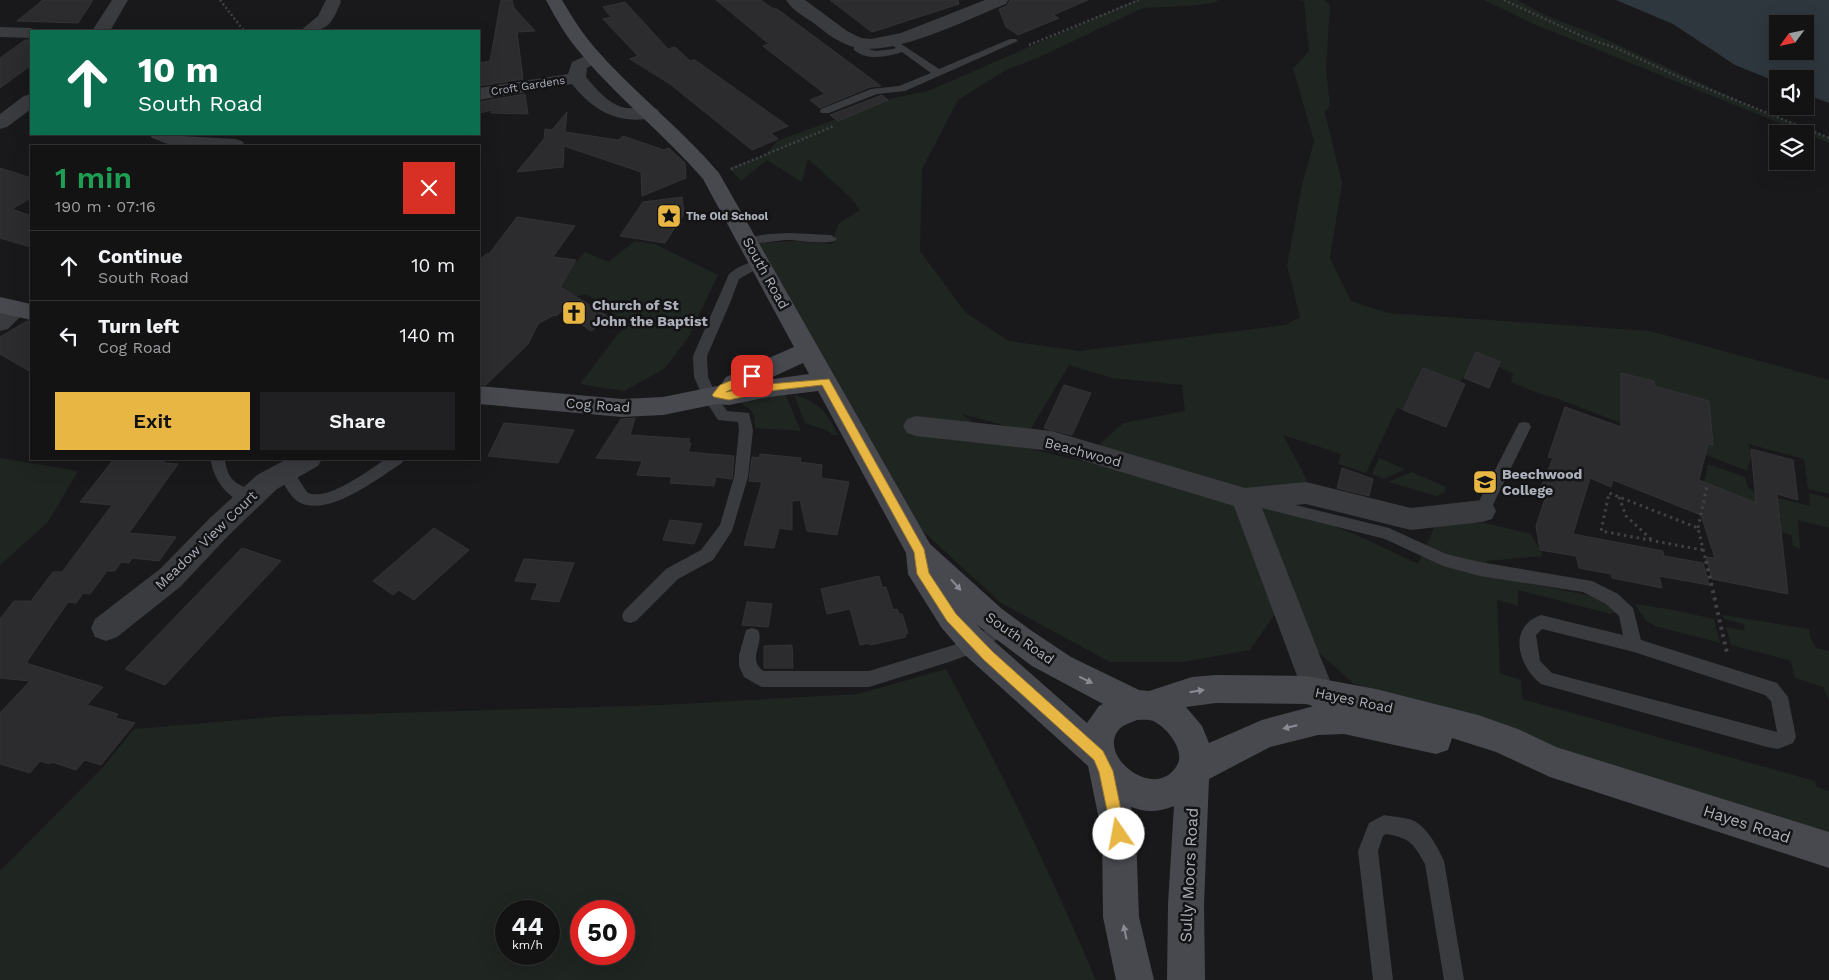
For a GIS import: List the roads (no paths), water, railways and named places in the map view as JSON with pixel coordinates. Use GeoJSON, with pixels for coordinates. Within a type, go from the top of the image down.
{"type":"FeatureCollection","features":[{"type":"Feature","properties":{"kind":"main road","name":"South Road"},"geometry":{"type":"LineString","coordinates":[[554,0],[566,23],[592,58],[694,154],[712,177],[920,552],[923,574],[952,618],[976,644],[1102,763]]}},
{"type":"Feature","properties":{"kind":"main road","name":"Cog Road"},"geometry":{"type":"LineString","coordinates":[[713,396],[724,388],[808,351]]}},
{"type":"Feature","properties":{"kind":"main road","name":"Cog Road"},"geometry":{"type":"LineString","coordinates":[[480,394],[622,408],[663,406],[713,396],[729,396],[769,388],[825,381]]}},
{"type":"Feature","properties":{"kind":"main road","name":"South Road"},"geometry":{"type":"LineString","coordinates":[[920,552],[937,565],[974,605],[1032,649],[1067,670],[1142,705]]}},
{"type":"Feature","properties":{"kind":"main road","name":"Hayes Road"},"geometry":{"type":"LineString","coordinates":[[1142,705],[1192,691],[1216,689],[1306,690],[1376,704],[1478,730],[1506,740],[1550,761],[1829,850]]}},
{"type":"Feature","properties":{"kind":"main road"},"geometry":{"type":"LineString","coordinates":[[1102,763],[1118,784],[1135,792],[1152,796],[1173,792],[1186,783],[1194,770],[1196,754],[1192,738],[1183,724],[1167,712],[1142,705],[1119,709],[1107,718],[1096,740],[1119,834],[1121,917],[1135,980]]}},
{"type":"Feature","properties":{"kind":"main road","name":"Hayes Road"},"geometry":{"type":"LineString","coordinates":[[1194,770],[1222,753],[1266,732],[1304,723],[1338,719],[1404,730],[1505,756],[1550,761]]}},
{"type":"Feature","properties":{"kind":"main road","name":"Sully Moors Road"},"geometry":{"type":"LineString","coordinates":[[1186,980],[1186,904],[1194,770]]}},
{"type":"Feature","properties":{"kind":"street"},"geometry":{"type":"LineString","coordinates":[[102,30],[120,0]]}},
{"type":"Feature","properties":{"kind":"street"},"geometry":{"type":"LineString","coordinates":[[794,0],[844,36],[860,44],[897,45],[1000,0]]}},
{"type":"Feature","properties":{"kind":"street"},"geometry":{"type":"LineString","coordinates":[[310,30],[324,19],[333,2]]}},
{"type":"Feature","properties":{"kind":"street"},"geometry":{"type":"LineString","coordinates":[[0,32],[30,33]]}},
{"type":"Feature","properties":{"kind":"street","name":"Croft Gardens"},"geometry":{"type":"LineString","coordinates":[[592,58],[578,66],[577,78],[588,93],[609,109],[621,114],[634,116],[650,113]]}},
{"type":"Feature","properties":{"kind":"street","name":"Croft Gardens"},"geometry":{"type":"LineString","coordinates":[[480,94],[577,78]]}},
{"type":"Feature","properties":{"kind":"street"},"geometry":{"type":"LineString","coordinates":[[0,124],[30,101]]}},
{"type":"Feature","properties":{"kind":"street"},"geometry":{"type":"LineString","coordinates":[[162,135],[180,142],[235,145]]}},
{"type":"Feature","properties":{"kind":"street","name":"Beachwood"},"geometry":{"type":"LineString","coordinates":[[916,426],[1052,441],[1245,499],[1306,494],[1411,519],[1482,510]]}},
{"type":"Feature","properties":{"kind":"street","name":"Meadow View Court"},"geometry":{"type":"LineString","coordinates":[[106,628],[170,578],[267,482],[307,460]]}},
{"type":"Feature","properties":{"kind":"street"},"geometry":{"type":"LineString","coordinates":[[1245,499],[1319,692],[1338,719]]}},
{"type":"Feature","properties":{"kind":"lane"},"geometry":{"type":"LineString","coordinates":[[825,111],[875,91],[901,90],[1013,41]]}},
{"type":"Feature","properties":{"kind":"lane"},"geometry":{"type":"LineString","coordinates":[[897,45],[938,73]]}},
{"type":"Feature","properties":{"kind":"lane"},"geometry":{"type":"LineString","coordinates":[[748,241],[789,235],[831,239]]}},
{"type":"Feature","properties":{"kind":"lane"},"geometry":{"type":"LineString","coordinates":[[630,616],[672,574],[707,555],[727,527],[741,477],[746,430],[744,417],[723,416],[701,377],[700,356],[734,277],[741,271],[760,262]]}},
{"type":"Feature","properties":{"kind":"lane"},"geometry":{"type":"LineString","coordinates":[[1482,510],[1524,427]]}},
{"type":"Feature","properties":{"kind":"lane"},"geometry":{"type":"LineString","coordinates":[[218,460],[222,477],[234,491],[250,498]]}},
{"type":"Feature","properties":{"kind":"lane"},"geometry":{"type":"LineString","coordinates":[[285,472],[303,497],[315,502],[332,499],[395,460]]}},
{"type":"Feature","properties":{"kind":"lane"},"geometry":{"type":"LineString","coordinates":[[1245,499],[1389,534],[1442,560],[1480,570],[1586,586],[1612,599],[1627,613],[1634,645]]}},
{"type":"Feature","properties":{"kind":"lane"},"geometry":{"type":"LineString","coordinates":[[1541,622],[1634,645],[1771,689],[1779,697],[1787,737],[1778,741],[1767,739],[1547,679],[1538,674],[1531,662],[1528,633],[1534,625],[1541,622]]}},
{"type":"Feature","properties":{"kind":"lane"},"geometry":{"type":"LineString","coordinates":[[752,635],[746,656],[748,670],[754,676],[762,679],[869,678],[949,655],[976,644],[1001,627]]}},
{"type":"Feature","properties":{"kind":"lane"},"geometry":{"type":"LineString","coordinates":[[1383,980],[1368,851],[1376,830],[1384,824],[1410,829],[1424,844],[1434,861],[1454,980]]}},
{"type":"Feature","properties":{"kind":"place","name":"The Old School"},"geometry":{"type":"Point","coordinates":[669,216]}},
{"type":"Feature","properties":{"kind":"place","name":"Church of St John the Baptist"},"geometry":{"type":"Point","coordinates":[574,313]}},
{"type":"Feature","properties":{"kind":"place","name":"Beechwood College"},"geometry":{"type":"Point","coordinates":[1485,482]}}]}
